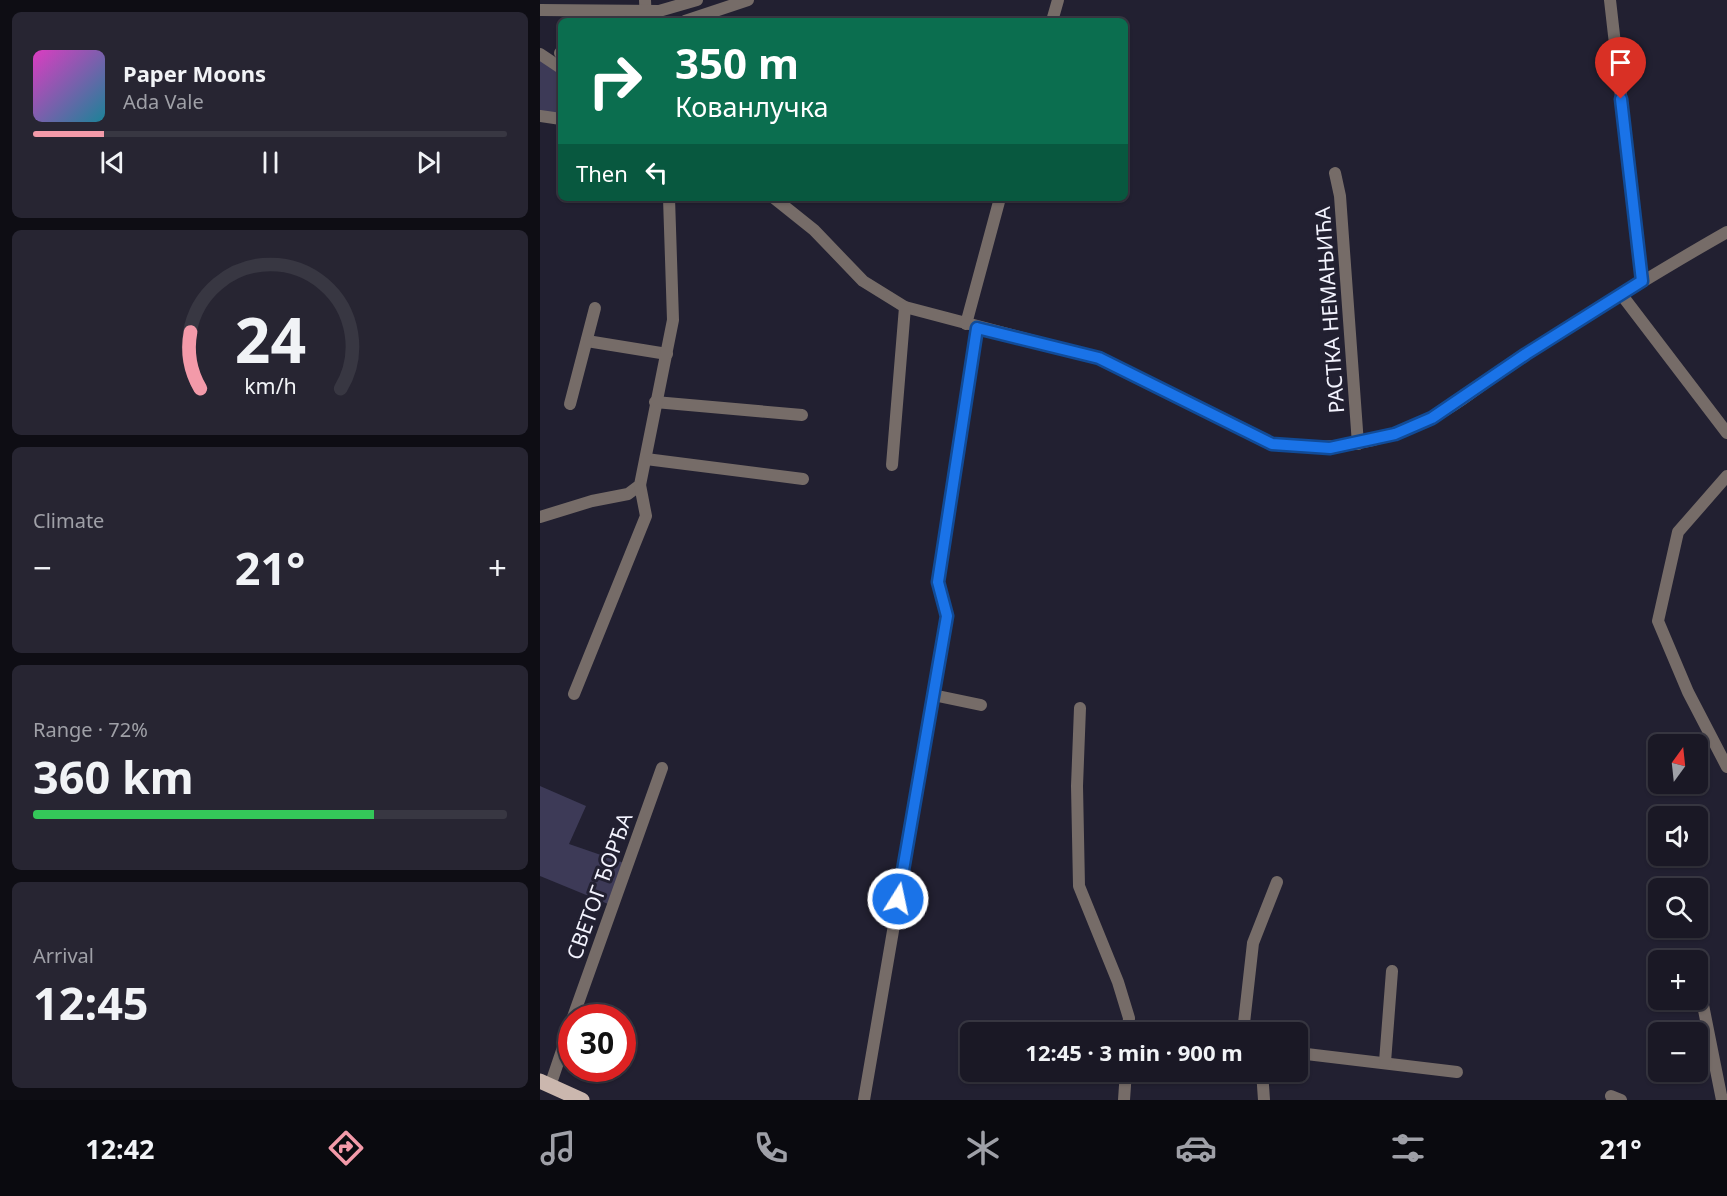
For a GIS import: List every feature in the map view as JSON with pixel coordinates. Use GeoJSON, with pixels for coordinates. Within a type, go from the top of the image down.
{"type":"FeatureCollection","features":[{"type":"Feature","properties":{"kind":"main road"},"geometry":{"type":"LineString","coordinates":[[545,1084],[582,1100]]}},
{"type":"Feature","properties":{"kind":"street"},"geometry":{"type":"LineString","coordinates":[[540,10],[613,5],[646,9],[697,0]]}},
{"type":"Feature","properties":{"kind":"street"},"geometry":{"type":"LineString","coordinates":[[694,18],[748,0]]}},
{"type":"Feature","properties":{"kind":"street"},"geometry":{"type":"LineString","coordinates":[[1053,18],[1058,0]]}},
{"type":"Feature","properties":{"kind":"street"},"geometry":{"type":"LineString","coordinates":[[1610,0],[1642,281]]}},
{"type":"Feature","properties":{"kind":"street"},"geometry":{"type":"LineString","coordinates":[[540,54],[558,66]]}},
{"type":"Feature","properties":{"kind":"street"},"geometry":{"type":"LineString","coordinates":[[540,116],[558,119]]}},
{"type":"Feature","properties":{"kind":"street","name":"РАСТКА НЕМАЊИЋА"},"geometry":{"type":"LineString","coordinates":[[1335,173],[1340,196],[1359,444]]}},
{"type":"Feature","properties":{"kind":"street"},"geometry":{"type":"LineString","coordinates":[[574,694],[646,516],[640,485],[655,402],[667,354],[674,304],[669,201]]}},
{"type":"Feature","properties":{"kind":"street"},"geometry":{"type":"LineString","coordinates":[[778,201],[814,230],[863,281],[905,307],[1099,358],[1272,444],[1330,448],[1359,444],[1395,434],[1432,418],[1526,354],[1621,294],[1727,232]]}},
{"type":"Feature","properties":{"kind":"street"},"geometry":{"type":"LineString","coordinates":[[864,1100],[947,616],[938,582],[972,326],[999,201]]}},
{"type":"Feature","properties":{"kind":"street"},"geometry":{"type":"LineString","coordinates":[[1621,294],[1727,433]]}},
{"type":"Feature","properties":{"kind":"street"},"geometry":{"type":"LineString","coordinates":[[892,465],[905,307]]}},
{"type":"Feature","properties":{"kind":"street"},"geometry":{"type":"LineString","coordinates":[[570,404],[595,308]]}},
{"type":"Feature","properties":{"kind":"street"},"geometry":{"type":"LineString","coordinates":[[587,341],[667,354]]}},
{"type":"Feature","properties":{"kind":"street"},"geometry":{"type":"LineString","coordinates":[[655,402],[802,415]]}},
{"type":"Feature","properties":{"kind":"street"},"geometry":{"type":"LineString","coordinates":[[646,459],[803,479]]}},
{"type":"Feature","properties":{"kind":"street"},"geometry":{"type":"LineString","coordinates":[[1727,476],[1678,532],[1658,621],[1688,692],[1727,766]]}},
{"type":"Feature","properties":{"kind":"street"},"geometry":{"type":"LineString","coordinates":[[540,517],[592,501],[628,494],[640,485]]}},
{"type":"Feature","properties":{"kind":"street"},"geometry":{"type":"LineString","coordinates":[[933,695],[981,705]]}},
{"type":"Feature","properties":{"kind":"street"},"geometry":{"type":"LineString","coordinates":[[1080,708],[1077,786],[1079,886],[1118,982],[1129,1022]]}},
{"type":"Feature","properties":{"kind":"street","name":"СВЕТОГ ЂОРЂА"},"geometry":{"type":"LineString","coordinates":[[578,1004],[662,768]]}},
{"type":"Feature","properties":{"kind":"street"},"geometry":{"type":"LineString","coordinates":[[1244,1022],[1253,943],[1277,882]]}},
{"type":"Feature","properties":{"kind":"street"},"geometry":{"type":"LineString","coordinates":[[1385,1062],[1392,971]]}},
{"type":"Feature","properties":{"kind":"street"},"geometry":{"type":"LineString","coordinates":[[1704,1010],[1722,1100]]}},
{"type":"Feature","properties":{"kind":"street"},"geometry":{"type":"LineString","coordinates":[[545,1084],[558,1054]]}},
{"type":"Feature","properties":{"kind":"street"},"geometry":{"type":"LineString","coordinates":[[1308,1054],[1457,1072]]}},
{"type":"Feature","properties":{"kind":"street"},"geometry":{"type":"LineString","coordinates":[[1124,1100],[1125,1082]]}},
{"type":"Feature","properties":{"kind":"street"},"geometry":{"type":"LineString","coordinates":[[1263,1082],[1264,1100]]}},
{"type":"Feature","properties":{"kind":"shaded area"},"geometry":{"type":"Polygon","coordinates":[[[540,54],[558,66],[558,119],[540,116],[540,54]]]}},
{"type":"Feature","properties":{"kind":"shaded area"},"geometry":{"type":"Polygon","coordinates":[[[540,786],[586,806],[569,844],[627,864],[613,906],[540,876],[540,786]]]}},
{"type":"Feature","properties":{"kind":"route"},"geometry":{"type":"LineString","coordinates":[[898,899],[947,616],[938,582],[977,328],[1099,358],[1272,444],[1330,448],[1359,444],[1395,434],[1432,418],[1526,354],[1642,281],[1621,99]]}}]}
